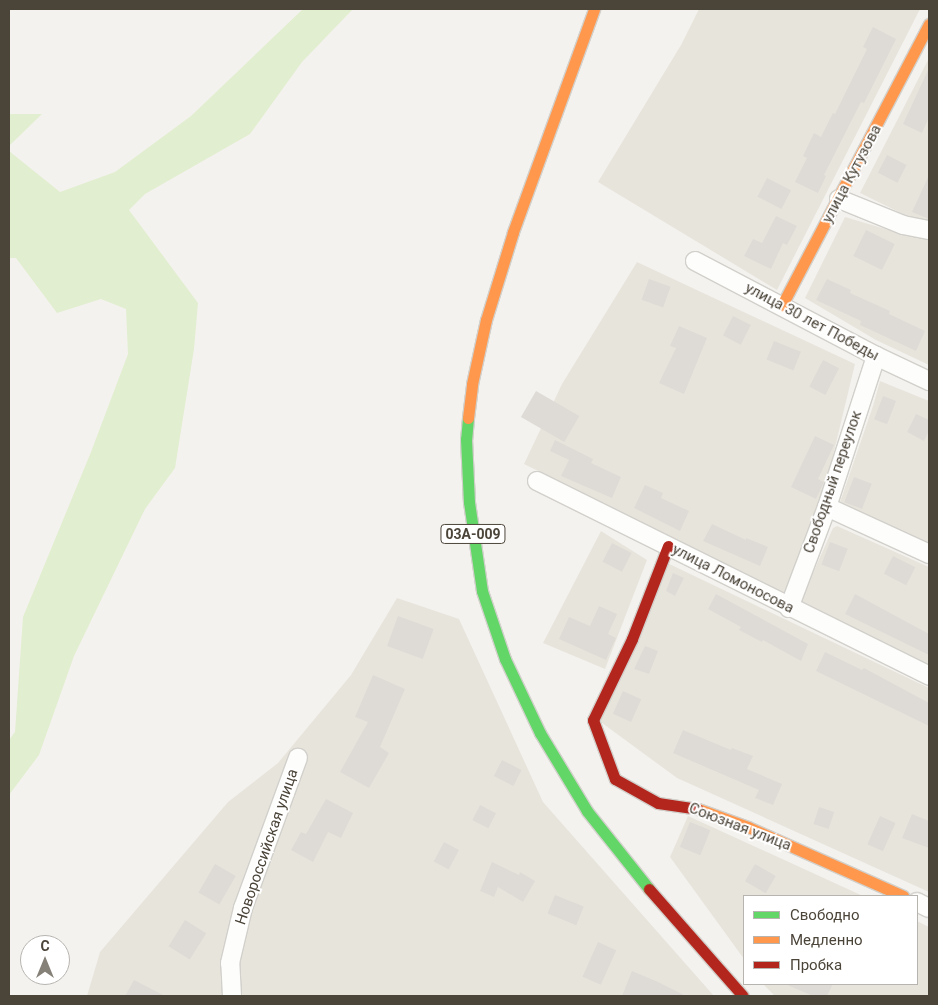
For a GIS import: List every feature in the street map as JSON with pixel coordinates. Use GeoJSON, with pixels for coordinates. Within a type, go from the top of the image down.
{"type":"FeatureCollection","features":[{"type":"Feature","properties":{"kind":"main road","name":"03А-009"},"geometry":{"type":"LineString","coordinates":[[594,9],[514,232],[486,320],[472,384],[466,439],[469,502],[482,591],[505,659],[540,733],[587,811],[644,882],[743,996]]}},
{"type":"Feature","properties":{"kind":"main road","name":"улица Кутузова"},"geometry":{"type":"LineString","coordinates":[[782,305],[925,44],[929,24]]}},
{"type":"Feature","properties":{"kind":"main road","name":"Союзная улица"},"geometry":{"type":"LineString","coordinates":[[668,546],[632,639],[593,720],[615,779],[658,803],[691,806],[748,827],[901,895]]}},
{"type":"Feature","properties":{"kind":"street"},"geometry":{"type":"LineString","coordinates":[[839,199],[903,225],[929,230]]}},
{"type":"Feature","properties":{"kind":"street","name":"улица 30 лет Победы"},"geometry":{"type":"LineString","coordinates":[[695,260],[876,356],[929,381]]}},
{"type":"Feature","properties":{"kind":"street","name":"Свободный переулок"},"geometry":{"type":"LineString","coordinates":[[789,608],[827,507],[876,356]]}},
{"type":"Feature","properties":{"kind":"street","name":"улица Ломоносова"},"geometry":{"type":"LineString","coordinates":[[537,481],[929,676]]}},
{"type":"Feature","properties":{"kind":"street"},"geometry":{"type":"LineString","coordinates":[[827,507],[929,554]]}},
{"type":"Feature","properties":{"kind":"street","name":"Новороссийская улица"},"geometry":{"type":"LineString","coordinates":[[232,996],[230,963],[243,908],[298,758]]}},
{"type":"Feature","properties":{"kind":"shaded area"},"geometry":{"type":"Polygon","coordinates":[[[699,9],[920,9],[777,290],[598,182],[681,45],[699,9]]]}},
{"type":"Feature","properties":{"kind":"shaded area"},"geometry":{"type":"Polygon","coordinates":[[[929,58],[929,223],[907,216],[860,193],[929,58]]]}},
{"type":"Feature","properties":{"kind":"shaded area"},"geometry":{"type":"Polygon","coordinates":[[[845,217],[899,233],[929,238],[929,365],[876,340],[805,298],[845,217]]]}},
{"type":"Feature","properties":{"kind":"shaded area"},"geometry":{"type":"Polygon","coordinates":[[[637,262],[855,364],[823,497],[784,593],[524,464],[562,384],[637,262]]]}},
{"type":"Feature","properties":{"kind":"shaded area"},"geometry":{"type":"Polygon","coordinates":[[[880,381],[929,401],[929,545],[839,505],[880,381]]]}},
{"type":"Feature","properties":{"kind":"shaded area"},"geometry":{"type":"Polygon","coordinates":[[[837,526],[929,567],[929,666],[800,602],[833,528],[837,526]]]}},
{"type":"Feature","properties":{"kind":"shaded area"},"geometry":{"type":"Polygon","coordinates":[[[601,531],[647,560],[605,669],[543,643],[601,531]]]}},
{"type":"Feature","properties":{"kind":"shaded area"},"geometry":{"type":"Polygon","coordinates":[[[663,561],[929,688],[929,892],[677,778],[598,720],[663,561]]]}},
{"type":"Feature","properties":{"kind":"shaded area"},"geometry":{"type":"Polygon","coordinates":[[[397,598],[459,619],[543,802],[714,996],[87,996],[100,952],[228,802],[278,763],[351,675],[397,598]]]}},
{"type":"Feature","properties":{"kind":"shaded area"},"geometry":{"type":"Polygon","coordinates":[[[688,816],[861,895],[743,895],[743,958],[670,857],[688,816]]]}},
{"type":"Feature","properties":{"kind":"shaded area"},"geometry":{"type":"Polygon","coordinates":[[[918,922],[929,927],[929,996],[775,996],[764,985],[918,985],[918,922]]]}},
{"type":"Feature","properties":{"kind":"green space"},"geometry":{"type":"Polygon","coordinates":[[[303,9],[353,9],[302,62],[250,134],[145,194],[129,210],[198,303],[194,349],[175,468],[145,509],[74,656],[39,755],[9,795],[9,740],[15,732],[23,617],[91,452],[128,354],[126,309],[101,299],[57,313],[16,258],[9,258],[9,151],[60,192],[115,172],[191,116],[303,9]]]}},
{"type":"Feature","properties":{"kind":"green space"},"geometry":{"type":"Polygon","coordinates":[[[9,114],[42,114],[9,146],[9,114]]]}},
{"type":"Feature","properties":{"kind":"building"},"geometry":{"type":"Polygon","coordinates":[[[873,27],[896,39],[864,103],[861,102],[824,175],[826,176],[818,193],[795,182],[807,158],[803,156],[814,133],[821,137],[833,113],[835,114],[867,49],[863,47],[873,27]]]}},
{"type":"Feature","properties":{"kind":"building"},"geometry":{"type":"Polygon","coordinates":[[[929,68],[929,117],[922,133],[903,124],[929,68]]]}},
{"type":"Feature","properties":{"kind":"building"},"geometry":{"type":"Polygon","coordinates":[[[887,155],[907,165],[898,183],[878,173],[887,155]]]}},
{"type":"Feature","properties":{"kind":"building"},"geometry":{"type":"Polygon","coordinates":[[[929,175],[929,219],[912,212],[929,175]]]}},
{"type":"Feature","properties":{"kind":"building"},"geometry":{"type":"Polygon","coordinates":[[[767,178],[791,190],[782,209],[757,197],[767,178]]]}},
{"type":"Feature","properties":{"kind":"building"},"geometry":{"type":"Polygon","coordinates":[[[776,216],[797,226],[787,245],[783,243],[771,269],[744,256],[753,239],[762,243],[776,216]]]}},
{"type":"Feature","properties":{"kind":"building"},"geometry":{"type":"Polygon","coordinates":[[[866,230],[895,244],[882,270],[853,256],[866,230]]]}},
{"type":"Feature","properties":{"kind":"building"},"geometry":{"type":"Polygon","coordinates":[[[649,279],[671,287],[663,308],[641,300],[649,279]]]}},
{"type":"Feature","properties":{"kind":"building"},"geometry":{"type":"Polygon","coordinates":[[[827,279],[851,290],[850,293],[890,311],[889,314],[925,331],[916,351],[860,325],[861,321],[816,300],[827,279]]]}},
{"type":"Feature","properties":{"kind":"building"},"geometry":{"type":"Polygon","coordinates":[[[733,316],[751,325],[741,345],[723,336],[733,316]]]}},
{"type":"Feature","properties":{"kind":"building"},"geometry":{"type":"Polygon","coordinates":[[[679,326],[707,338],[684,394],[659,383],[676,348],[670,346],[679,326]]]}},
{"type":"Feature","properties":{"kind":"building"},"geometry":{"type":"Polygon","coordinates":[[[774,341],[801,352],[793,370],[767,360],[774,341]]]}},
{"type":"Feature","properties":{"kind":"building"},"geometry":{"type":"Polygon","coordinates":[[[823,360],[839,368],[825,395],[809,387],[823,360]]]}},
{"type":"Feature","properties":{"kind":"building"},"geometry":{"type":"Polygon","coordinates":[[[536,391],[579,416],[564,442],[521,417],[536,391]]]}},
{"type":"Feature","properties":{"kind":"building"},"geometry":{"type":"Polygon","coordinates":[[[883,396],[896,401],[887,424],[874,419],[883,396]]]}},
{"type":"Feature","properties":{"kind":"building"},"geometry":{"type":"Polygon","coordinates":[[[916,414],[929,420],[929,431],[924,441],[907,432],[916,414]]]}},
{"type":"Feature","properties":{"kind":"building"},"geometry":{"type":"Polygon","coordinates":[[[815,436],[834,445],[818,479],[824,482],[816,499],[791,487],[815,436]]]}},
{"type":"Feature","properties":{"kind":"building"},"geometry":{"type":"Polygon","coordinates":[[[555,440],[593,459],[591,463],[621,477],[612,498],[561,476],[569,460],[550,451],[555,440]]]}},
{"type":"Feature","properties":{"kind":"building"},"geometry":{"type":"Polygon","coordinates":[[[854,477],[872,484],[862,509],[844,502],[854,477]]]}},
{"type":"Feature","properties":{"kind":"building"},"geometry":{"type":"Polygon","coordinates":[[[645,485],[663,493],[661,498],[689,511],[680,531],[634,508],[645,485]]]}},
{"type":"Feature","properties":{"kind":"building"},"geometry":{"type":"Polygon","coordinates":[[[712,524],[746,540],[746,538],[768,547],[760,566],[703,541],[712,524]]]}},
{"type":"Feature","properties":{"kind":"building"},"geometry":{"type":"Polygon","coordinates":[[[830,542],[848,549],[839,571],[821,564],[830,542]]]}},
{"type":"Feature","properties":{"kind":"building"},"geometry":{"type":"Polygon","coordinates":[[[612,543],[632,553],[622,572],[602,562],[612,543]]]}},
{"type":"Feature","properties":{"kind":"building"},"geometry":{"type":"Polygon","coordinates":[[[893,556],[915,567],[906,585],[884,574],[893,556]]]}},
{"type":"Feature","properties":{"kind":"building"},"geometry":{"type":"Polygon","coordinates":[[[673,573],[684,578],[675,596],[666,591],[673,573]]]}},
{"type":"Feature","properties":{"kind":"building"},"geometry":{"type":"Polygon","coordinates":[[[716,594],[808,644],[801,661],[763,640],[762,642],[739,630],[741,627],[708,609],[716,594]]]}},
{"type":"Feature","properties":{"kind":"building"},"geometry":{"type":"Polygon","coordinates":[[[855,594],[929,634],[929,655],[845,614],[855,594]]]}},
{"type":"Feature","properties":{"kind":"building"},"geometry":{"type":"Polygon","coordinates":[[[599,606],[617,614],[608,634],[616,638],[606,660],[559,639],[569,617],[590,626],[599,606]]]}},
{"type":"Feature","properties":{"kind":"building"},"geometry":{"type":"Polygon","coordinates":[[[398,616],[434,629],[423,659],[387,646],[398,616]]]}},
{"type":"Feature","properties":{"kind":"building"},"geometry":{"type":"Polygon","coordinates":[[[645,646],[658,651],[649,674],[634,669],[645,646]]]}},
{"type":"Feature","properties":{"kind":"building"},"geometry":{"type":"Polygon","coordinates":[[[825,652],[862,670],[864,668],[929,703],[929,726],[816,671],[825,652]]]}},
{"type":"Feature","properties":{"kind":"building"},"geometry":{"type":"Polygon","coordinates":[[[373,675],[405,689],[380,747],[389,753],[369,788],[340,772],[368,722],[355,717],[373,675]]]}},
{"type":"Feature","properties":{"kind":"building"},"geometry":{"type":"Polygon","coordinates":[[[623,691],[641,699],[631,722],[613,714],[623,691]]]}},
{"type":"Feature","properties":{"kind":"building"},"geometry":{"type":"Polygon","coordinates":[[[683,730],[731,750],[732,748],[753,756],[747,769],[782,784],[773,805],[755,798],[759,790],[673,753],[683,730]]]}},
{"type":"Feature","properties":{"kind":"building"},"geometry":{"type":"Polygon","coordinates":[[[502,760],[522,770],[513,786],[494,776],[502,760]]]}},
{"type":"Feature","properties":{"kind":"building"},"geometry":{"type":"Polygon","coordinates":[[[326,799],[353,813],[341,838],[328,832],[313,862],[291,850],[301,832],[306,834],[326,799]]]}},
{"type":"Feature","properties":{"kind":"building"},"geometry":{"type":"Polygon","coordinates":[[[480,805],[496,813],[488,828],[472,820],[480,805]]]}},
{"type":"Feature","properties":{"kind":"building"},"geometry":{"type":"Polygon","coordinates":[[[819,807],[834,812],[829,829],[813,824],[819,807]]]}},
{"type":"Feature","properties":{"kind":"building"},"geometry":{"type":"Polygon","coordinates":[[[912,814],[929,821],[929,848],[902,838],[912,814]]]}},
{"type":"Feature","properties":{"kind":"building"},"geometry":{"type":"Polygon","coordinates":[[[880,816],[896,823],[883,851],[867,844],[880,816]]]}},
{"type":"Feature","properties":{"kind":"building"},"geometry":{"type":"Polygon","coordinates":[[[690,822],[710,830],[700,855],[680,847],[690,822]]]}},
{"type":"Feature","properties":{"kind":"building"},"geometry":{"type":"Polygon","coordinates":[[[444,842],[459,850],[449,869],[434,861],[444,842]]]}},
{"type":"Feature","properties":{"kind":"building"},"geometry":{"type":"Polygon","coordinates":[[[492,862],[519,875],[520,872],[535,881],[523,902],[498,887],[494,897],[480,891],[492,862]]]}},
{"type":"Feature","properties":{"kind":"building"},"geometry":{"type":"Polygon","coordinates":[[[215,864],[236,876],[219,905],[198,893],[215,864]]]}},
{"type":"Feature","properties":{"kind":"building"},"geometry":{"type":"Polygon","coordinates":[[[755,864],[776,876],[766,893],[745,881],[755,864]]]}},
{"type":"Feature","properties":{"kind":"building"},"geometry":{"type":"Polygon","coordinates":[[[555,895],[584,907],[576,925],[548,914],[555,895]]]}},
{"type":"Feature","properties":{"kind":"building"},"geometry":{"type":"Polygon","coordinates":[[[185,920],[206,933],[190,960],[169,946],[185,920]]]}},
{"type":"Feature","properties":{"kind":"building"},"geometry":{"type":"Polygon","coordinates":[[[598,942],[616,950],[601,985],[583,977],[598,942]]]}},
{"type":"Feature","properties":{"kind":"building"},"geometry":{"type":"Polygon","coordinates":[[[632,971],[658,982],[686,996],[622,996],[632,971]]]}},
{"type":"Feature","properties":{"kind":"building"},"geometry":{"type":"Polygon","coordinates":[[[134,980],[165,996],[125,996],[134,980]]]}},
{"type":"Feature","properties":{"kind":"building"},"geometry":{"type":"Polygon","coordinates":[[[787,985],[832,985],[827,996],[813,996],[787,985]]]}},
{"type":"Feature","properties":{"kind":"traffic: fast"},"geometry":{"type":"LineString","coordinates":[[468,418],[466,439],[469,502],[482,591],[505,659],[540,733],[587,811],[649,889]]}},
{"type":"Feature","properties":{"kind":"traffic: slow"},"geometry":{"type":"LineString","coordinates":[[468,418],[472,384],[486,320],[513,232],[594,9]]}},
{"type":"Feature","properties":{"kind":"traffic: slow"},"geometry":{"type":"LineString","coordinates":[[782,305],[929,24]]}},
{"type":"Feature","properties":{"kind":"traffic: slow"},"geometry":{"type":"LineString","coordinates":[[698,809],[748,827],[901,895]]}},
{"type":"Feature","properties":{"kind":"traffic: jam"},"geometry":{"type":"LineString","coordinates":[[668,546],[632,639],[593,720],[615,779],[658,803],[698,809]]}},
{"type":"Feature","properties":{"kind":"traffic: jam"},"geometry":{"type":"LineString","coordinates":[[649,889],[743,996]]}}]}
